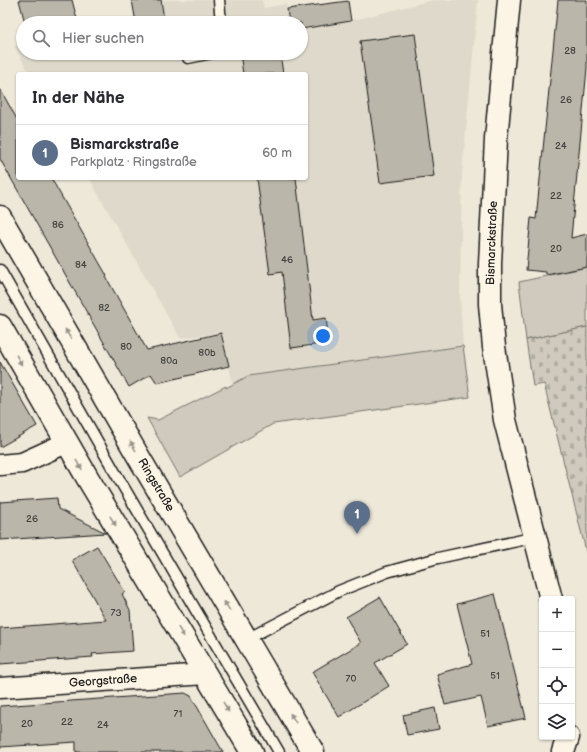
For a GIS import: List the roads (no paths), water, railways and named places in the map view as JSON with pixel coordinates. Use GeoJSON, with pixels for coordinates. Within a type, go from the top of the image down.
{"type":"FeatureCollection","features":[{"type":"Feature","properties":{"kind":"main road","name":"Bismarckstraße"},"geometry":{"type":"LineString","coordinates":[[509,0],[496,140],[490,304],[494,347],[505,420],[550,596]]}},
{"type":"Feature","properties":{"kind":"main road","name":"Ringstraße"},"geometry":{"type":"LineString","coordinates":[[0,217],[313,752]]}},
{"type":"Feature","properties":{"kind":"main road"},"geometry":{"type":"LineString","coordinates":[[0,326],[66,442],[252,752]]}},
{"type":"Feature","properties":{"kind":"main road"},"geometry":{"type":"LineString","coordinates":[[563,752],[567,740]]}},
{"type":"Feature","properties":{"kind":"street"},"geometry":{"type":"LineString","coordinates":[[0,465],[22,463],[66,442]]}},
{"type":"Feature","properties":{"kind":"street","name":"Georgstraße"},"geometry":{"type":"LineString","coordinates":[[0,688],[206,674]]}},
{"type":"Feature","properties":{"kind":"lane"},"geometry":{"type":"LineString","coordinates":[[219,0],[220,16]]}},
{"type":"Feature","properties":{"kind":"lane"},"geometry":{"type":"LineString","coordinates":[[0,270],[123,487],[279,752]]}},
{"type":"Feature","properties":{"kind":"lane"},"geometry":{"type":"LineString","coordinates":[[247,640],[339,591],[387,572],[438,558],[536,537]]}},
{"type":"Feature","properties":{"kind":"place","name":"Bismarckstraße"},"geometry":{"type":"Point","coordinates":[357,534]}}]}
